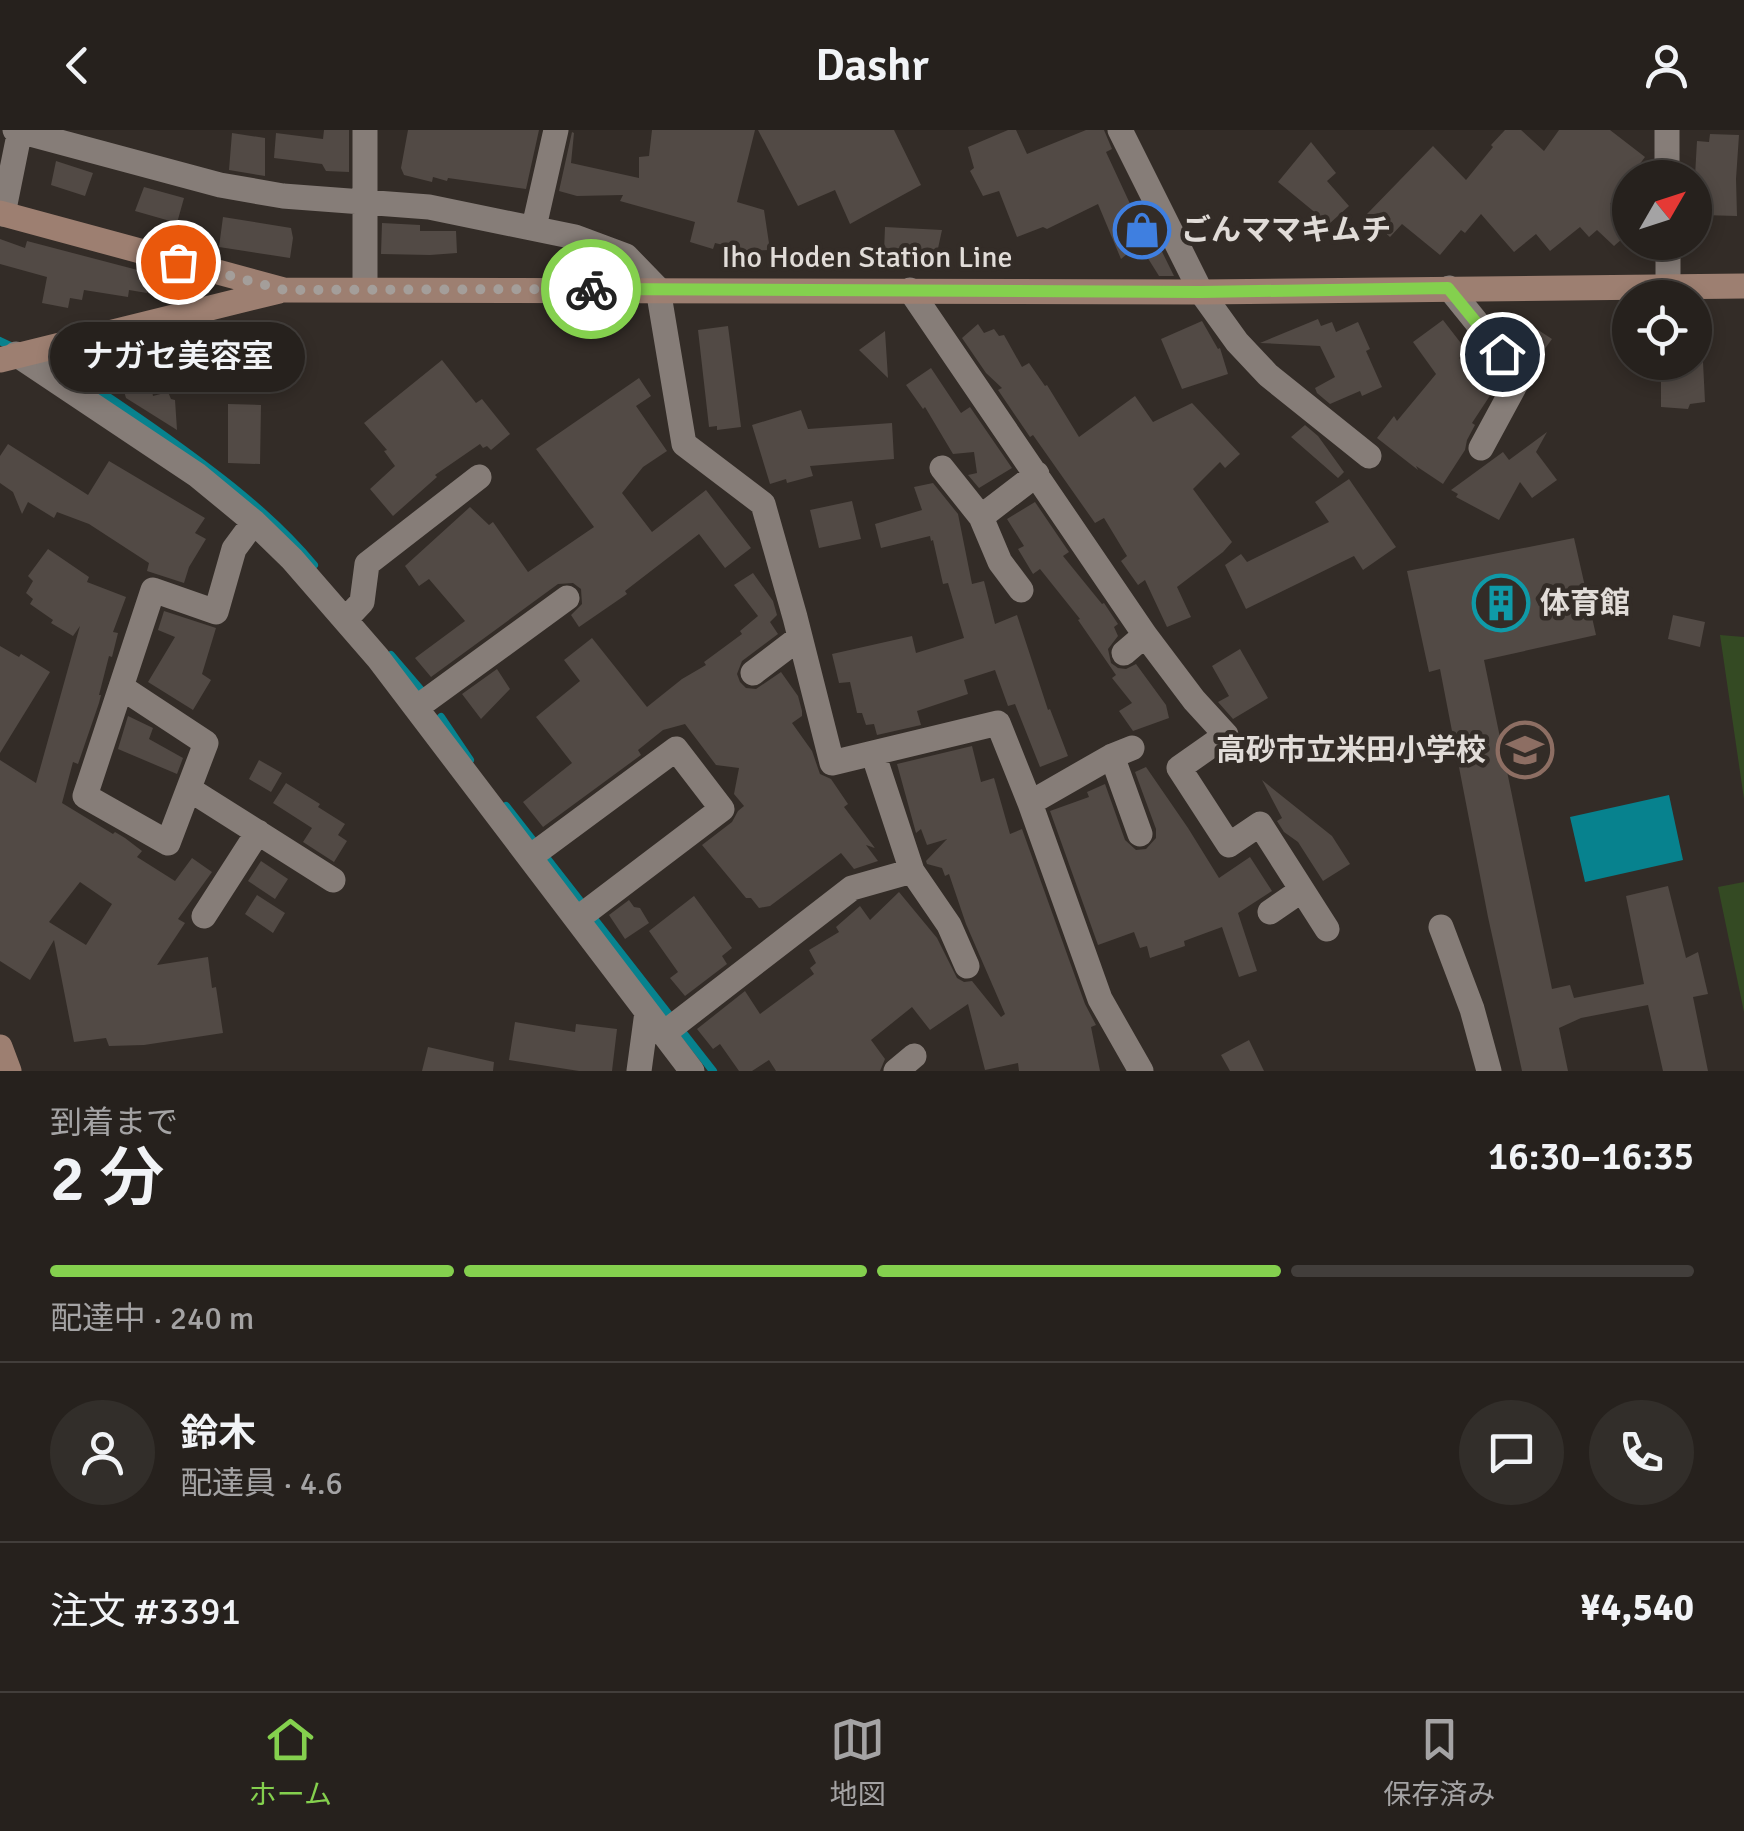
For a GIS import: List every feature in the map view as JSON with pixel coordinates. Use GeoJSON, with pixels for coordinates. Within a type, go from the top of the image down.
{"type":"FeatureCollection","features":[{"type":"Feature","properties":{"kind":"main road","name":"Iho Hoden Station Line"},"geometry":{"type":"LineString","coordinates":[[2,214],[284,290],[1201,292],[1612,287]]}},
{"type":"Feature","properties":{"kind":"main road","name":"Iho Hoden Station Line"},"geometry":{"type":"LineString","coordinates":[[1712,286],[1744,286]]}},
{"type":"Feature","properties":{"kind":"main road"},"geometry":{"type":"LineString","coordinates":[[8,357],[284,290]]}},
{"type":"Feature","properties":{"kind":"main road"},"geometry":{"type":"LineString","coordinates":[[0,1047],[9,1071]]}},
{"type":"Feature","properties":{"kind":"street"},"geometry":{"type":"LineString","coordinates":[[365,130],[365,289]]}},
{"type":"Feature","properties":{"kind":"street"},"geometry":{"type":"LineString","coordinates":[[534,227],[556,130]]}},
{"type":"Feature","properties":{"kind":"street"},"geometry":{"type":"LineString","coordinates":[[1120,130],[1201,292],[1237,342],[1268,375],[1368,456]]}},
{"type":"Feature","properties":{"kind":"street"},"geometry":{"type":"LineString","coordinates":[[1666,130],[1667,160]]}},
{"type":"Feature","properties":{"kind":"street"},"geometry":{"type":"LineString","coordinates":[[2,214],[19,131],[220,185],[283,196],[429,207],[575,237],[626,256],[658,289],[684,444],[763,504],[832,763],[998,723],[1100,999],[1142,1071]]}},
{"type":"Feature","properties":{"kind":"street"},"geometry":{"type":"LineString","coordinates":[[1448,288],[1520,376],[1481,448]]}},
{"type":"Feature","properties":{"kind":"street"},"geometry":{"type":"LineString","coordinates":[[910,290],[1145,635],[1226,735],[1179,768],[1229,844],[1260,824],[1327,930]]}},
{"type":"Feature","properties":{"kind":"street"},"geometry":{"type":"LineString","coordinates":[[8,357],[197,475],[254,522],[425,701],[530,857],[692,1071]]}},
{"type":"Feature","properties":{"kind":"street"},"geometry":{"type":"LineString","coordinates":[[942,468],[980,517],[1000,562],[1021,590]]}},
{"type":"Feature","properties":{"kind":"street"},"geometry":{"type":"LineString","coordinates":[[980,517],[1037,474]]}},
{"type":"Feature","properties":{"kind":"street"},"geometry":{"type":"LineString","coordinates":[[346,619],[362,602],[366,564],[480,477]]}},
{"type":"Feature","properties":{"kind":"street"},"geometry":{"type":"LineString","coordinates":[[121,688],[206,744],[168,843],[85,796],[121,688],[154,590],[216,612],[234,549],[254,522]]}},
{"type":"Feature","properties":{"kind":"street"},"geometry":{"type":"LineString","coordinates":[[425,701],[561,612]]}},
{"type":"Feature","properties":{"kind":"street"},"geometry":{"type":"LineString","coordinates":[[1124,653],[1145,635]]}},
{"type":"Feature","properties":{"kind":"street"},"geometry":{"type":"LineString","coordinates":[[753,674],[799,638]]}},
{"type":"Feature","properties":{"kind":"street"},"geometry":{"type":"LineString","coordinates":[[530,857],[676,750],[722,809],[577,920]]}},
{"type":"Feature","properties":{"kind":"street"},"geometry":{"type":"LineString","coordinates":[[1030,802],[1122,752],[1138,835]]}},
{"type":"Feature","properties":{"kind":"street"},"geometry":{"type":"LineString","coordinates":[[873,753],[912,871],[949,925],[966,966]]}},
{"type":"Feature","properties":{"kind":"street"},"geometry":{"type":"LineString","coordinates":[[189,789],[334,880]]}},
{"type":"Feature","properties":{"kind":"street"},"geometry":{"type":"LineString","coordinates":[[204,916],[258,832]]}},
{"type":"Feature","properties":{"kind":"street"},"geometry":{"type":"LineString","coordinates":[[664,1034],[852,888],[912,871]]}},
{"type":"Feature","properties":{"kind":"street"},"geometry":{"type":"LineString","coordinates":[[1270,912],[1302,890]]}},
{"type":"Feature","properties":{"kind":"street"},"geometry":{"type":"LineString","coordinates":[[1440,927],[1472,1009],[1489,1071]]}},
{"type":"Feature","properties":{"kind":"street"},"geometry":{"type":"LineString","coordinates":[[639,1071],[648,1012]]}},
{"type":"Feature","properties":{"kind":"green space"},"geometry":{"type":"Polygon","coordinates":[[[1720,635],[1744,637],[1744,799],[1720,635]]]}},
{"type":"Feature","properties":{"kind":"green space"},"geometry":{"type":"Polygon","coordinates":[[[1744,882],[1744,1012],[1718,887],[1744,882]]]}},
{"type":"Feature","properties":{"kind":"water"},"geometry":{"type":"Polygon","coordinates":[[[1669,795],[1683,860],[1585,882],[1570,817],[1669,795]]]}},
{"type":"Feature","properties":{"kind":"building"},"geometry":{"type":"Polygon","coordinates":[[[324,130],[349,130],[349,172],[326,171],[322,164],[274,158],[276,133],[323,139],[324,130]]]}},
{"type":"Feature","properties":{"kind":"building"},"geometry":{"type":"Polygon","coordinates":[[[408,130],[539,130],[526,189],[448,178],[447,181],[433,177],[432,182],[404,175],[401,168],[408,130]]]}},
{"type":"Feature","properties":{"kind":"building"},"geometry":{"type":"Polygon","coordinates":[[[652,130],[755,130],[737,202],[764,210],[770,250],[748,251],[715,243],[713,249],[690,242],[695,222],[620,201],[623,195],[577,196],[559,191],[572,132],[571,163],[639,178],[639,157],[649,156],[652,130]]]}},
{"type":"Feature","properties":{"kind":"building"},"geometry":{"type":"Polygon","coordinates":[[[758,130],[894,130],[921,185],[850,224],[835,190],[798,206],[758,130]]]}},
{"type":"Feature","properties":{"kind":"building"},"geometry":{"type":"Polygon","coordinates":[[[1016,130],[1027,154],[1086,130],[1104,130],[1112,149],[1106,152],[1132,208],[1139,205],[1174,276],[1159,276],[1139,244],[1121,259],[1098,204],[1047,229],[1017,237],[999,191],[983,196],[970,171],[974,168],[968,147],[1016,130]]]}},
{"type":"Feature","properties":{"kind":"building"},"geometry":{"type":"Polygon","coordinates":[[[1505,130],[1521,130],[1544,151],[1559,130],[1610,130],[1645,157],[1612,160],[1612,244],[1597,230],[1589,237],[1580,227],[1550,251],[1536,234],[1514,252],[1481,214],[1440,255],[1402,224],[1390,237],[1366,215],[1433,146],[1466,180],[1505,130]]]}},
{"type":"Feature","properties":{"kind":"building"},"geometry":{"type":"Polygon","coordinates":[[[232,133],[265,138],[265,176],[229,170],[232,133]]]}},
{"type":"Feature","properties":{"kind":"building"},"geometry":{"type":"Polygon","coordinates":[[[1710,134],[1739,135],[1737,216],[1712,215],[1712,160],[1696,160],[1697,141],[1709,142],[1710,134]]]}},
{"type":"Feature","properties":{"kind":"building"},"geometry":{"type":"Polygon","coordinates":[[[1311,142],[1336,173],[1327,181],[1349,206],[1329,224],[1278,182],[1311,142]]]}},
{"type":"Feature","properties":{"kind":"building"},"geometry":{"type":"Polygon","coordinates":[[[56,161],[93,173],[85,196],[51,185],[56,161]]]}},
{"type":"Feature","properties":{"kind":"building"},"geometry":{"type":"Polygon","coordinates":[[[144,187],[184,198],[177,223],[135,211],[144,187]]]}},
{"type":"Feature","properties":{"kind":"building"},"geometry":{"type":"Polygon","coordinates":[[[223,217],[291,228],[290,258],[219,247],[223,217]]]}},
{"type":"Feature","properties":{"kind":"building"},"geometry":{"type":"Polygon","coordinates":[[[382,223],[420,225],[420,231],[456,231],[457,253],[381,254],[382,223]]]}},
{"type":"Feature","properties":{"kind":"building"},"geometry":{"type":"Polygon","coordinates":[[[885,227],[942,230],[937,253],[884,252],[885,227]]]}},
{"type":"Feature","properties":{"kind":"building"},"geometry":{"type":"Polygon","coordinates":[[[0,239],[25,248],[27,241],[149,273],[147,293],[129,290],[128,297],[84,290],[82,300],[70,298],[68,308],[42,303],[47,277],[0,264],[0,239]]]}},
{"type":"Feature","properties":{"kind":"building"},"geometry":{"type":"Polygon","coordinates":[[[1318,319],[1321,326],[1332,322],[1336,332],[1358,322],[1382,387],[1362,396],[1360,391],[1330,404],[1315,388],[1335,377],[1320,346],[1260,343],[1318,319]]]}},
{"type":"Feature","properties":{"kind":"building"},"geometry":{"type":"Polygon","coordinates":[[[1443,320],[1467,351],[1459,358],[1495,388],[1472,423],[1475,425],[1465,450],[1443,484],[1377,438],[1394,416],[1397,421],[1436,374],[1413,342],[1443,320]]]}},
{"type":"Feature","properties":{"kind":"building"},"geometry":{"type":"Polygon","coordinates":[[[1202,321],[1220,348],[1228,374],[1182,389],[1161,339],[1202,321]]]}},
{"type":"Feature","properties":{"kind":"building"},"geometry":{"type":"Polygon","coordinates":[[[1526,322],[1552,339],[1536,361],[1513,341],[1526,322]]]}},
{"type":"Feature","properties":{"kind":"building"},"geometry":{"type":"Polygon","coordinates":[[[978,324],[984,333],[994,329],[999,336],[1004,335],[1022,367],[1029,363],[1047,385],[1079,437],[1135,396],[1153,422],[1192,403],[1240,454],[1225,468],[1220,462],[1193,489],[1232,542],[1177,587],[1191,617],[1167,627],[1145,580],[1138,585],[1121,561],[1127,556],[1104,518],[1095,523],[1033,435],[1030,437],[998,390],[1002,388],[986,373],[962,338],[978,324]]]}},
{"type":"Feature","properties":{"kind":"building"},"geometry":{"type":"Polygon","coordinates":[[[728,326],[741,427],[717,430],[717,426],[709,427],[698,330],[728,326]]]}},
{"type":"Feature","properties":{"kind":"building"},"geometry":{"type":"Polygon","coordinates":[[[885,331],[888,378],[859,350],[885,331]]]}},
{"type":"Feature","properties":{"kind":"building"},"geometry":{"type":"Polygon","coordinates":[[[442,360],[476,403],[482,399],[510,434],[491,450],[480,444],[435,475],[393,516],[370,489],[395,466],[364,423],[442,360]]]}},
{"type":"Feature","properties":{"kind":"building"},"geometry":{"type":"Polygon","coordinates":[[[147,366],[153,396],[168,392],[175,400],[177,430],[126,398],[119,375],[147,366]]]}},
{"type":"Feature","properties":{"kind":"building"},"geometry":{"type":"Polygon","coordinates":[[[931,368],[961,413],[970,407],[1012,468],[979,488],[968,475],[977,473],[974,452],[953,454],[925,407],[906,385],[931,368]]]}},
{"type":"Feature","properties":{"kind":"building"},"geometry":{"type":"Polygon","coordinates":[[[639,378],[651,396],[636,406],[667,451],[643,467],[622,493],[652,532],[706,490],[751,548],[725,568],[699,534],[625,591],[627,594],[579,627],[571,615],[582,604],[581,589],[573,583],[558,584],[431,677],[415,658],[465,621],[429,579],[419,586],[405,566],[470,507],[489,525],[493,522],[528,572],[594,527],[536,449],[639,378]]]}},
{"type":"Feature","properties":{"kind":"building"},"geometry":{"type":"Polygon","coordinates":[[[1661,380],[1704,380],[1705,402],[1690,404],[1688,409],[1661,407],[1661,380]]]}},
{"type":"Feature","properties":{"kind":"building"},"geometry":{"type":"Polygon","coordinates":[[[228,404],[261,405],[260,464],[228,463],[228,404]]]}},
{"type":"Feature","properties":{"kind":"building"},"geometry":{"type":"Polygon","coordinates":[[[801,410],[808,429],[892,423],[894,459],[810,466],[813,476],[770,484],[752,425],[801,410]]]}},
{"type":"Feature","properties":{"kind":"building"},"geometry":{"type":"Polygon","coordinates":[[[1305,425],[1344,472],[1338,478],[1291,437],[1305,425]]]}},
{"type":"Feature","properties":{"kind":"building"},"geometry":{"type":"Polygon","coordinates":[[[1547,432],[1536,452],[1557,480],[1532,498],[1520,482],[1499,520],[1456,497],[1458,494],[1451,490],[1503,452],[1509,460],[1547,432]]]}},
{"type":"Feature","properties":{"kind":"building"},"geometry":{"type":"Polygon","coordinates":[[[8,444],[88,495],[109,461],[205,518],[195,533],[206,539],[184,583],[147,571],[149,563],[89,524],[57,512],[54,518],[28,502],[22,514],[13,492],[0,483],[0,456],[8,444]]]}},
{"type":"Feature","properties":{"kind":"building"},"geometry":{"type":"Polygon","coordinates":[[[1349,479],[1396,547],[1363,570],[1354,556],[1246,609],[1225,565],[1241,554],[1247,562],[1329,522],[1315,502],[1349,479]]]}},
{"type":"Feature","properties":{"kind":"building"},"geometry":{"type":"Polygon","coordinates":[[[933,483],[958,514],[972,584],[984,581],[995,624],[1017,615],[1048,710],[1068,756],[1040,767],[1015,704],[1008,706],[995,670],[964,680],[968,694],[917,711],[921,725],[877,735],[874,724],[866,725],[862,713],[857,713],[850,682],[839,683],[832,654],[912,636],[916,653],[964,638],[930,536],[881,548],[875,524],[922,510],[914,487],[933,483]]]}},
{"type":"Feature","properties":{"kind":"building"},"geometry":{"type":"Polygon","coordinates":[[[852,501],[861,539],[819,548],[810,510],[852,501]]]}},
{"type":"Feature","properties":{"kind":"building"},"geometry":{"type":"Polygon","coordinates":[[[1035,502],[1069,552],[1063,556],[1118,624],[1114,627],[1118,636],[1108,649],[1111,663],[1126,669],[1136,664],[1166,705],[1169,718],[1133,731],[1119,711],[1132,703],[1112,678],[1116,675],[1080,619],[1040,569],[1033,574],[1018,549],[1024,546],[1007,519],[1035,502]]]}},
{"type":"Feature","properties":{"kind":"building"},"geometry":{"type":"Polygon","coordinates":[[[1574,538],[1596,635],[1484,660],[1552,989],[1570,985],[1574,998],[1644,984],[1626,896],[1668,886],[1686,958],[1698,952],[1708,994],[1693,997],[1708,1071],[1663,1071],[1648,1005],[1581,1018],[1559,1028],[1568,1071],[1522,1071],[1440,669],[1429,672],[1407,571],[1574,538]]]}},
{"type":"Feature","properties":{"kind":"building"},"geometry":{"type":"Polygon","coordinates":[[[48,549],[89,577],[87,582],[126,597],[113,632],[118,633],[99,703],[78,764],[73,762],[62,803],[125,838],[142,851],[137,857],[175,881],[192,858],[212,872],[178,919],[185,923],[157,965],[208,957],[223,1033],[144,1045],[109,1046],[106,1038],[74,1042],[54,940],[30,980],[0,961],[0,760],[36,783],[80,626],[73,636],[30,604],[33,599],[26,593],[33,581],[28,576],[48,549]],[[80,882],[49,922],[86,945],[112,904],[80,882]]]}},
{"type":"Feature","properties":{"kind":"building"},"geometry":{"type":"Polygon","coordinates":[[[753,573],[773,601],[777,615],[770,622],[778,634],[742,661],[737,674],[740,682],[746,688],[756,689],[781,672],[798,696],[802,711],[802,716],[792,723],[812,751],[820,774],[831,779],[848,804],[844,807],[875,848],[866,845],[878,861],[854,869],[841,853],[770,906],[759,908],[702,845],[732,822],[744,806],[734,794],[739,768],[716,765],[685,724],[663,730],[638,750],[641,755],[543,827],[523,802],[572,763],[536,717],[580,681],[564,660],[592,638],[647,707],[706,665],[704,662],[742,634],[740,631],[758,616],[734,585],[753,573]]]}},
{"type":"Feature","properties":{"kind":"building"},"geometry":{"type":"Polygon","coordinates":[[[164,611],[216,628],[202,674],[211,680],[193,710],[148,682],[175,637],[158,630],[164,611]]]}},
{"type":"Feature","properties":{"kind":"building"},"geometry":{"type":"Polygon","coordinates":[[[1673,615],[1705,622],[1700,647],[1668,639],[1673,615]]]}},
{"type":"Feature","properties":{"kind":"building"},"geometry":{"type":"Polygon","coordinates":[[[0,646],[50,672],[0,753],[0,646]]]}},
{"type":"Feature","properties":{"kind":"building"},"geometry":{"type":"Polygon","coordinates":[[[1240,649],[1268,698],[1233,719],[1218,702],[1229,696],[1212,666],[1240,649]]]}},
{"type":"Feature","properties":{"kind":"building"},"geometry":{"type":"Polygon","coordinates":[[[497,669],[510,689],[481,719],[462,694],[497,669]]]}},
{"type":"Feature","properties":{"kind":"building"},"geometry":{"type":"Polygon","coordinates":[[[128,716],[153,728],[149,739],[183,758],[177,774],[118,749],[128,716]]]}},
{"type":"Feature","properties":{"kind":"building"},"geometry":{"type":"Polygon","coordinates":[[[972,746],[981,782],[994,778],[1010,834],[1022,829],[1096,1025],[1091,1027],[1100,1071],[1019,1071],[1018,1063],[985,1070],[968,1004],[930,1030],[912,1007],[871,1040],[885,1059],[880,1071],[776,1071],[769,1060],[752,1071],[739,1071],[720,1044],[713,1049],[697,1029],[745,991],[760,1014],[814,974],[810,968],[816,963],[809,950],[839,932],[836,927],[860,906],[870,920],[899,892],[937,938],[957,978],[972,981],[1001,1017],[1005,1014],[949,874],[945,876],[942,868],[926,861],[947,839],[927,845],[921,829],[916,833],[897,764],[972,746]]]}},
{"type":"Feature","properties":{"kind":"building"},"geometry":{"type":"Polygon","coordinates":[[[259,760],[282,773],[271,792],[249,779],[259,760]]]}},
{"type":"Feature","properties":{"kind":"building"},"geometry":{"type":"Polygon","coordinates":[[[1146,767],[1219,878],[1250,857],[1272,891],[1238,913],[1257,971],[1239,977],[1222,927],[1150,958],[1147,946],[1140,948],[1134,932],[1098,945],[1050,811],[1089,797],[1087,792],[1105,784],[1125,840],[1136,850],[1146,849],[1156,838],[1156,829],[1135,772],[1146,767]]]}},
{"type":"Feature","properties":{"kind":"building"},"geometry":{"type":"Polygon","coordinates":[[[1262,780],[1332,836],[1350,864],[1323,881],[1298,842],[1277,821],[1282,818],[1262,780]]]}},
{"type":"Feature","properties":{"kind":"building"},"geometry":{"type":"Polygon","coordinates":[[[286,783],[345,824],[338,835],[347,841],[334,862],[303,842],[312,828],[273,803],[286,783]]]}},
{"type":"Feature","properties":{"kind":"building"},"geometry":{"type":"Polygon","coordinates":[[[261,861],[288,879],[275,899],[248,881],[261,861]]]}},
{"type":"Feature","properties":{"kind":"building"},"geometry":{"type":"Polygon","coordinates":[[[257,895],[285,913],[273,933],[245,914],[257,895]]]}},
{"type":"Feature","properties":{"kind":"building"},"geometry":{"type":"Polygon","coordinates":[[[694,896],[732,948],[722,956],[727,964],[685,996],[670,978],[678,972],[649,931],[694,896]]]}},
{"type":"Feature","properties":{"kind":"building"},"geometry":{"type":"Polygon","coordinates":[[[629,900],[640,908],[649,923],[625,939],[609,915],[629,900]]]}},
{"type":"Feature","properties":{"kind":"building"},"geometry":{"type":"Polygon","coordinates":[[[515,1022],[575,1032],[576,1024],[617,1029],[612,1071],[579,1071],[509,1060],[515,1022]]]}},
{"type":"Feature","properties":{"kind":"building"},"geometry":{"type":"Polygon","coordinates":[[[1249,1040],[1264,1071],[1230,1071],[1221,1055],[1249,1040]]]}},
{"type":"Feature","properties":{"kind":"building"},"geometry":{"type":"Polygon","coordinates":[[[428,1047],[494,1062],[493,1071],[422,1071],[428,1047]]]}},
{"type":"Feature","properties":{"kind":"waterway"},"geometry":{"type":"LineString","coordinates":[[0,341],[17,349]]}},
{"type":"Feature","properties":{"kind":"waterway"},"geometry":{"type":"LineString","coordinates":[[57,367],[119,404],[218,475],[259,509],[314,565]]}},
{"type":"Feature","properties":{"kind":"waterway"},"geometry":{"type":"LineString","coordinates":[[391,655],[421,690]]}},
{"type":"Feature","properties":{"kind":"waterway"},"geometry":{"type":"LineString","coordinates":[[441,717],[470,760]]}},
{"type":"Feature","properties":{"kind":"waterway"},"geometry":{"type":"LineString","coordinates":[[506,806],[713,1071]]}},
{"type":"Feature","properties":{"kind":"way so far"},"geometry":{"type":"LineString","coordinates":[[178,262],[284,290],[591,289]]}},
{"type":"Feature","properties":{"kind":"place","name":"ごんママキムチ"},"geometry":{"type":"Point","coordinates":[1142,230]}},
{"type":"Feature","properties":{"kind":"place","name":"ナガセ美容室"},"geometry":{"type":"Point","coordinates":[178,262]}},
{"type":"Feature","properties":{"kind":"place","name":"体育館"},"geometry":{"type":"Point","coordinates":[1501,603]}},
{"type":"Feature","properties":{"kind":"place","name":"高砂市立米田小学校"},"geometry":{"type":"Point","coordinates":[1525,750]}},
{"type":"Feature","properties":{"kind":"route"},"geometry":{"type":"LineString","coordinates":[[591,289],[1201,292],[1448,288],[1502,354]]}}]}
